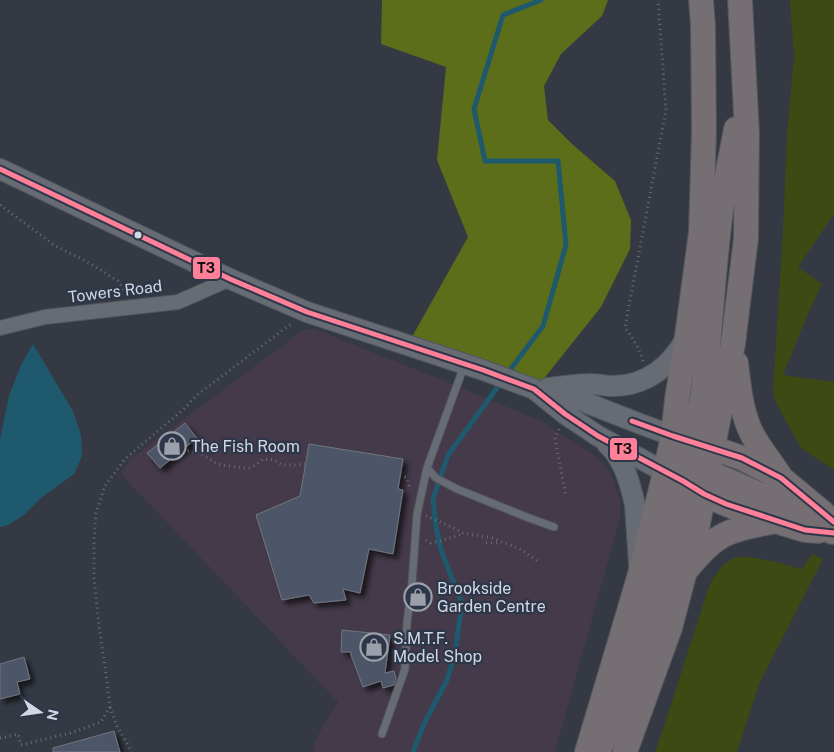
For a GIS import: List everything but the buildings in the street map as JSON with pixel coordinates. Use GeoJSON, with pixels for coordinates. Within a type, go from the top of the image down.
{"type":"FeatureCollection","features":[{"type":"Feature","properties":{"kind":"highway"},"geometry":{"type":"LineString","coordinates":[[625,752],[670,628],[698,524],[677,399],[701,232],[704,131],[701,0]]}},
{"type":"Feature","properties":{"kind":"highway"},"geometry":{"type":"LineString","coordinates":[[587,752],[640,574],[687,464],[713,448],[733,344],[746,238],[747,133],[740,0]]}},
{"type":"Feature","properties":{"kind":"highway"},"geometry":{"type":"LineString","coordinates":[[598,752],[622,700],[656,595],[699,415],[705,374],[721,210],[744,82]]}},
{"type":"Feature","properties":{"kind":"highway"},"geometry":{"type":"LineString","coordinates":[[733,344],[740,393],[752,434],[781,478],[833,529]]}},
{"type":"Feature","properties":{"kind":"highway"},"geometry":{"type":"LineString","coordinates":[[713,448],[742,458],[781,478]]}},
{"type":"Feature","properties":{"kind":"highway"},"geometry":{"type":"LineString","coordinates":[[687,464],[726,504],[805,530],[833,529]]}},
{"type":"Feature","properties":{"kind":"highway"},"geometry":{"type":"LineString","coordinates":[[687,464],[812,517],[833,529]]}},
{"type":"Feature","properties":{"kind":"highway"},"geometry":{"type":"LineString","coordinates":[[686,571],[700,554],[722,536],[748,527],[777,521]]}},
{"type":"Feature","properties":{"kind":"main road"},"geometry":{"type":"LineString","coordinates":[[0,168],[230,279],[307,312],[638,423],[687,464]]}},
{"type":"Feature","properties":{"kind":"main road"},"geometry":{"type":"LineString","coordinates":[[534,387],[588,384],[612,386],[639,382],[663,368],[677,352],[687,336]]}},
{"type":"Feature","properties":{"kind":"main road"},"geometry":{"type":"LineString","coordinates":[[534,387],[565,414],[598,436],[614,450],[624,465],[634,505],[640,574]]}},
{"type":"Feature","properties":{"kind":"main road"},"geometry":{"type":"LineString","coordinates":[[598,436],[687,464]]}},
{"type":"Feature","properties":{"kind":"street","name":"Towers Road"},"geometry":{"type":"LineString","coordinates":[[0,328],[45,317],[178,302],[230,279]]}},
{"type":"Feature","properties":{"kind":"lane"},"geometry":{"type":"LineString","coordinates":[[382,734],[405,669],[407,623],[417,514],[427,468],[474,367]]}},
{"type":"Feature","properties":{"kind":"lane"},"geometry":{"type":"LineString","coordinates":[[427,468],[436,478],[457,489],[554,527]]}},
{"type":"Feature","properties":{"kind":"path"},"geometry":{"type":"LineString","coordinates":[[645,366],[638,347],[625,327],[666,110],[658,0]]}},
{"type":"Feature","properties":{"kind":"path"},"geometry":{"type":"LineString","coordinates":[[0,205],[54,245],[93,265],[118,281],[136,306]]}},
{"type":"Feature","properties":{"kind":"path"},"geometry":{"type":"LineString","coordinates":[[132,752],[117,726],[110,707],[94,578],[96,513],[105,486],[125,459],[185,408],[197,395],[307,312]]}},
{"type":"Feature","properties":{"kind":"path"},"geometry":{"type":"LineString","coordinates":[[565,414],[555,438],[566,497]]}},
{"type":"Feature","properties":{"kind":"path"},"geometry":{"type":"LineString","coordinates":[[178,454],[188,451],[200,453],[217,464],[242,468],[256,465],[263,459],[274,460],[282,465],[296,466],[306,464]]}},
{"type":"Feature","properties":{"kind":"path"},"geometry":{"type":"LineString","coordinates":[[428,517],[463,533],[493,538],[503,542],[522,550],[540,563]]}},
{"type":"Feature","properties":{"kind":"path"},"geometry":{"type":"LineString","coordinates":[[431,543],[447,540],[463,533]]}},
{"type":"Feature","properties":{"kind":"path"},"geometry":{"type":"LineString","coordinates":[[486,543],[503,542]]}},
{"type":"Feature","properties":{"kind":"path"},"geometry":{"type":"LineString","coordinates":[[0,738],[18,734],[22,745],[71,733],[100,722],[110,707]]}},
{"type":"Feature","properties":{"kind":"shaded area","name":"Brookside Garden Centre"},"geometry":{"type":"Polygon","coordinates":[[[307,329],[314,329],[548,424],[557,432],[599,458],[611,474],[621,503],[620,518],[555,752],[314,752],[315,740],[338,702],[120,473],[133,457],[307,329]]]}},
{"type":"Feature","properties":{"kind":"green space"},"geometry":{"type":"Polygon","coordinates":[[[382,0],[608,0],[602,16],[561,54],[544,86],[548,120],[572,144],[615,181],[631,220],[630,249],[601,307],[538,386],[408,344],[468,237],[437,160],[446,67],[381,44],[382,0]]]}},
{"type":"Feature","properties":{"kind":"green space"},"geometry":{"type":"Polygon","coordinates":[[[790,0],[834,0],[834,214],[798,267],[822,284],[783,375],[834,382],[834,470],[801,448],[776,403],[773,390],[787,134],[794,56],[790,0]]]}},
{"type":"Feature","properties":{"kind":"green space"},"geometry":{"type":"Polygon","coordinates":[[[812,554],[823,559],[759,684],[737,752],[655,752],[708,589],[720,568],[732,559],[747,557],[802,569],[812,554]]]}},
{"type":"Feature","properties":{"kind":"water"},"geometry":{"type":"Polygon","coordinates":[[[33,344],[73,411],[81,435],[82,456],[74,474],[41,498],[24,515],[8,525],[0,527],[0,439],[9,396],[21,365],[33,344]]]}},
{"type":"Feature","properties":{"kind":"waterway"},"geometry":{"type":"LineString","coordinates":[[507,374],[543,326],[566,245],[558,161],[485,161],[474,109],[503,15],[541,0]]}},
{"type":"Feature","properties":{"kind":"waterway"},"geometry":{"type":"LineString","coordinates":[[413,752],[424,724],[447,680],[455,652],[462,604],[441,550],[433,499],[448,455],[502,381]]}},
{"type":"Feature","properties":{"kind":"transit line","name":"T3"},"geometry":{"type":"LineString","coordinates":[[0,169],[230,279],[307,312],[483,370],[534,389],[565,414],[598,436],[726,504],[805,530],[834,533]]}},
{"type":"Feature","properties":{"kind":"transit line","name":"T3"},"geometry":{"type":"LineString","coordinates":[[632,421],[742,458],[781,478],[834,522]]}},
{"type":"Feature","properties":{"kind":"place","name":"The Fish Room"},"geometry":{"type":"Point","coordinates":[172,446]}},
{"type":"Feature","properties":{"kind":"place","name":"Brookside Garden Centre"},"geometry":{"type":"Point","coordinates":[418,597]}},
{"type":"Feature","properties":{"kind":"place","name":"S.M.T.F. Model Shop"},"geometry":{"type":"Point","coordinates":[374,647]}}]}
